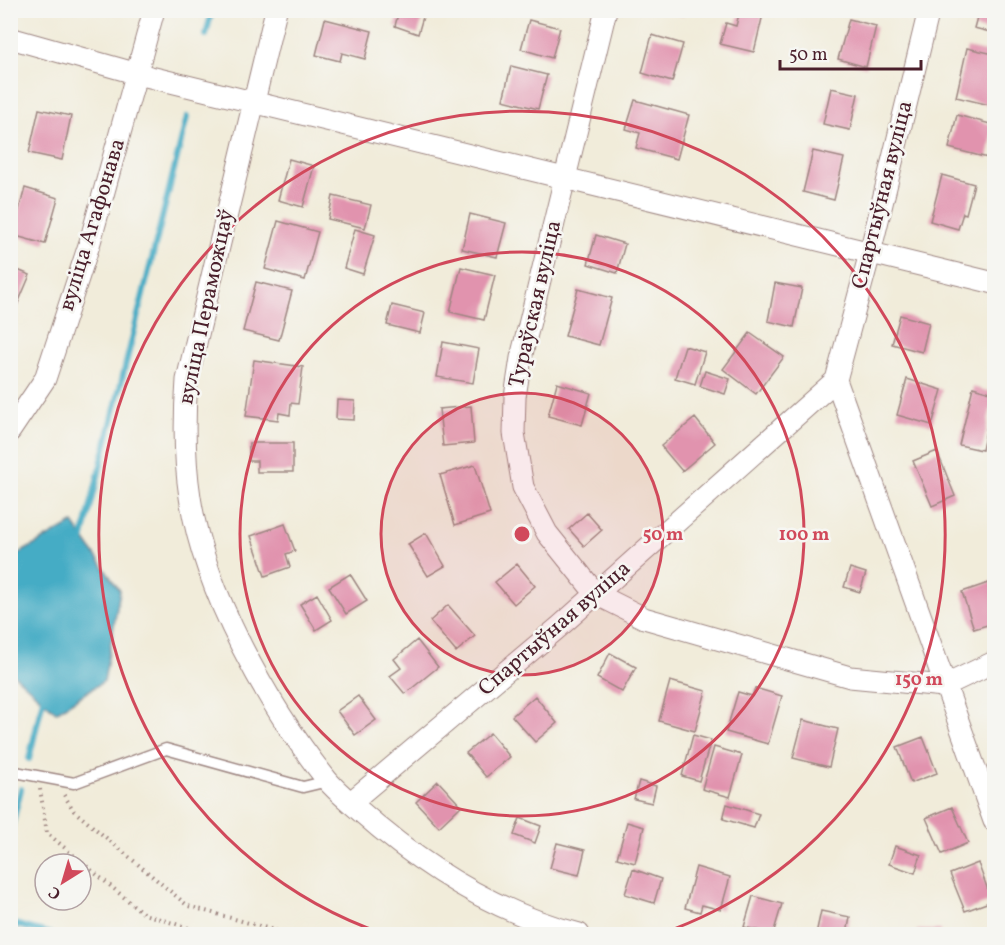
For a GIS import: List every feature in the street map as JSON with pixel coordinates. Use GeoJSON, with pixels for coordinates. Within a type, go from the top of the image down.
{"type":"FeatureCollection","features":[{"type":"Feature","properties":{"kind":"street","name":"вуліца Агафонава"},"geometry":{"type":"LineString","coordinates":[[10,431],[45,379],[90,242],[154,10]]}},
{"type":"Feature","properties":{"kind":"street","name":"вуліца Пераможцаў"},"geometry":{"type":"LineString","coordinates":[[276,10],[187,380],[183,430],[190,498],[203,554],[225,611],[260,680],[328,782],[392,839],[445,876],[524,917],[579,934]]}},
{"type":"Feature","properties":{"kind":"street","name":"Тураўская вуліца"},"geometry":{"type":"LineString","coordinates":[[606,10],[521,358],[515,397],[514,433],[523,487],[547,533],[596,594],[644,618],[771,657],[850,677],[944,686]]}},
{"type":"Feature","properties":{"kind":"street","name":"Спартыўная вуліца"},"geometry":{"type":"LineString","coordinates":[[351,802],[596,594],[836,380],[870,253],[929,10]]}},
{"type":"Feature","properties":{"kind":"street"},"geometry":{"type":"LineString","coordinates":[[10,38],[138,74],[253,100],[994,283]]}},
{"type":"Feature","properties":{"kind":"street"},"geometry":{"type":"LineString","coordinates":[[836,380],[994,821]]}},
{"type":"Feature","properties":{"kind":"street"},"geometry":{"type":"LineString","coordinates":[[944,686],[994,662]]}},
{"type":"Feature","properties":{"kind":"lane"},"geometry":{"type":"LineString","coordinates":[[10,771],[74,783],[166,750],[303,787],[328,782]]}},
{"type":"Feature","properties":{"kind":"path"},"geometry":{"type":"LineString","coordinates":[[39,777],[47,833],[144,914],[208,934]]}},
{"type":"Feature","properties":{"kind":"path"},"geometry":{"type":"LineString","coordinates":[[54,779],[74,811],[188,906],[288,934]]}},
{"type":"Feature","properties":{"kind":"water"},"geometry":{"type":"Polygon","coordinates":[[[73,523],[120,591],[104,681],[56,712],[11,672],[11,558],[73,523]]]}},
{"type":"Feature","properties":{"kind":"building"},"geometry":{"type":"Polygon","coordinates":[[[399,10],[425,10],[418,34],[395,26],[399,10]]]}},
{"type":"Feature","properties":{"kind":"building"},"geometry":{"type":"Polygon","coordinates":[[[462,10],[480,10],[478,18],[461,13],[462,10]]]}},
{"type":"Feature","properties":{"kind":"building"},"geometry":{"type":"Polygon","coordinates":[[[665,10],[685,10],[683,16],[665,10]]]}},
{"type":"Feature","properties":{"kind":"building"},"geometry":{"type":"Polygon","coordinates":[[[740,10],[764,10],[754,52],[720,44],[726,23],[736,26],[740,10]]]}},
{"type":"Feature","properties":{"kind":"building"},"geometry":{"type":"Polygon","coordinates":[[[979,10],[994,10],[994,33],[974,28],[979,10]]]}},
{"type":"Feature","properties":{"kind":"building"},"geometry":{"type":"Polygon","coordinates":[[[325,19],[372,31],[365,59],[342,53],[340,61],[316,55],[325,19]]]}},
{"type":"Feature","properties":{"kind":"building"},"geometry":{"type":"Polygon","coordinates":[[[849,19],[876,26],[866,67],[838,59],[849,19]]]}},
{"type":"Feature","properties":{"kind":"building"},"geometry":{"type":"Polygon","coordinates":[[[529,20],[560,28],[552,58],[521,49],[529,20]]]}},
{"type":"Feature","properties":{"kind":"building"},"geometry":{"type":"Polygon","coordinates":[[[652,35],[683,44],[672,82],[642,73],[652,35]]]}},
{"type":"Feature","properties":{"kind":"building"},"geometry":{"type":"Polygon","coordinates":[[[967,48],[994,54],[994,106],[956,97],[967,48]]]}},
{"type":"Feature","properties":{"kind":"building"},"geometry":{"type":"Polygon","coordinates":[[[511,66],[547,75],[538,109],[503,100],[511,66]]]}},
{"type":"Feature","properties":{"kind":"building"},"geometry":{"type":"Polygon","coordinates":[[[831,88],[858,94],[850,130],[823,124],[831,88]]]}},
{"type":"Feature","properties":{"kind":"building"},"geometry":{"type":"Polygon","coordinates":[[[635,100],[689,115],[677,159],[636,148],[640,133],[626,129],[635,100]]]}},
{"type":"Feature","properties":{"kind":"building"},"geometry":{"type":"Polygon","coordinates":[[[39,109],[71,116],[62,160],[29,153],[39,109]]]}},
{"type":"Feature","properties":{"kind":"building"},"geometry":{"type":"Polygon","coordinates":[[[957,115],[994,125],[988,158],[949,148],[957,115]]]}},
{"type":"Feature","properties":{"kind":"building"},"geometry":{"type":"Polygon","coordinates":[[[813,151],[844,158],[834,200],[803,192],[813,151]]]}},
{"type":"Feature","properties":{"kind":"building"},"geometry":{"type":"Polygon","coordinates":[[[289,159],[314,166],[303,207],[278,200],[289,159]]]}},
{"type":"Feature","properties":{"kind":"building"},"geometry":{"type":"Polygon","coordinates":[[[942,175],[974,184],[966,214],[963,213],[958,229],[930,221],[942,175]]]}},
{"type":"Feature","properties":{"kind":"building"},"geometry":{"type":"Polygon","coordinates":[[[25,188],[58,198],[45,244],[12,235],[25,188]]]}},
{"type":"Feature","properties":{"kind":"building"},"geometry":{"type":"Polygon","coordinates":[[[333,196],[371,205],[365,228],[328,219],[333,196]]]}},
{"type":"Feature","properties":{"kind":"building"},"geometry":{"type":"Polygon","coordinates":[[[470,214],[506,223],[497,257],[462,249],[470,214]]]}},
{"type":"Feature","properties":{"kind":"building"},"geometry":{"type":"Polygon","coordinates":[[[278,221],[318,232],[305,280],[265,269],[278,221]]]}},
{"type":"Feature","properties":{"kind":"building"},"geometry":{"type":"Polygon","coordinates":[[[355,229],[375,235],[363,274],[344,268],[355,229]]]}},
{"type":"Feature","properties":{"kind":"building"},"geometry":{"type":"Polygon","coordinates":[[[596,235],[625,244],[617,273],[588,264],[596,235]]]}},
{"type":"Feature","properties":{"kind":"building"},"geometry":{"type":"Polygon","coordinates":[[[10,267],[30,275],[13,315],[10,314],[10,267]]]}},
{"type":"Feature","properties":{"kind":"building"},"geometry":{"type":"Polygon","coordinates":[[[461,267],[495,275],[484,320],[450,312],[461,267]]]}},
{"type":"Feature","properties":{"kind":"building"},"geometry":{"type":"Polygon","coordinates":[[[256,282],[292,291],[279,340],[243,331],[256,282]]]}},
{"type":"Feature","properties":{"kind":"building"},"geometry":{"type":"Polygon","coordinates":[[[775,283],[802,288],[794,327],[768,321],[775,283]]]}},
{"type":"Feature","properties":{"kind":"building"},"geometry":{"type":"Polygon","coordinates":[[[578,289],[612,298],[599,345],[565,336],[578,289]]]}},
{"type":"Feature","properties":{"kind":"building"},"geometry":{"type":"Polygon","coordinates":[[[392,305],[425,313],[420,333],[387,325],[392,305]]]}},
{"type":"Feature","properties":{"kind":"building"},"geometry":{"type":"Polygon","coordinates":[[[900,315],[929,323],[922,352],[892,344],[900,315]]]}},
{"type":"Feature","properties":{"kind":"building"},"geometry":{"type":"Polygon","coordinates":[[[750,333],[784,357],[756,394],[723,369],[750,333]]]}},
{"type":"Feature","properties":{"kind":"building"},"geometry":{"type":"Polygon","coordinates":[[[443,342],[479,349],[473,383],[437,377],[443,342]]]}},
{"type":"Feature","properties":{"kind":"building"},"geometry":{"type":"Polygon","coordinates":[[[685,346],[705,352],[695,384],[675,378],[685,346]]]}},
{"type":"Feature","properties":{"kind":"building"},"geometry":{"type":"Polygon","coordinates":[[[254,360],[303,367],[298,404],[291,403],[290,415],[279,413],[278,420],[246,416],[254,360]]]}},
{"type":"Feature","properties":{"kind":"building"},"geometry":{"type":"Polygon","coordinates":[[[705,371],[730,379],[725,394],[700,386],[705,371]]]}},
{"type":"Feature","properties":{"kind":"building"},"geometry":{"type":"Polygon","coordinates":[[[907,379],[942,390],[932,425],[897,415],[907,379]]]}},
{"type":"Feature","properties":{"kind":"building"},"geometry":{"type":"Polygon","coordinates":[[[557,383],[591,393],[582,425],[548,416],[557,383]]]}},
{"type":"Feature","properties":{"kind":"building"},"geometry":{"type":"Polygon","coordinates":[[[973,387],[994,393],[982,450],[959,445],[973,387]]]}},
{"type":"Feature","properties":{"kind":"building"},"geometry":{"type":"Polygon","coordinates":[[[337,400],[355,401],[354,420],[336,419],[337,400]]]}},
{"type":"Feature","properties":{"kind":"building"},"geometry":{"type":"Polygon","coordinates":[[[471,406],[474,443],[443,446],[439,409],[471,406]]]}},
{"type":"Feature","properties":{"kind":"building"},"geometry":{"type":"Polygon","coordinates":[[[695,418],[715,443],[682,471],[661,446],[695,418]]]}},
{"type":"Feature","properties":{"kind":"building"},"geometry":{"type":"Polygon","coordinates":[[[249,443],[293,443],[293,472],[257,472],[257,461],[249,461],[249,443]]]}},
{"type":"Feature","properties":{"kind":"building"},"geometry":{"type":"Polygon","coordinates":[[[937,451],[955,496],[932,506],[913,461],[937,451]]]}},
{"type":"Feature","properties":{"kind":"building"},"geometry":{"type":"Polygon","coordinates":[[[475,465],[490,514],[455,525],[440,475],[475,465]]]}},
{"type":"Feature","properties":{"kind":"building"},"geometry":{"type":"Polygon","coordinates":[[[587,513],[602,530],[584,546],[569,529],[587,513]]]}},
{"type":"Feature","properties":{"kind":"building"},"geometry":{"type":"Polygon","coordinates":[[[285,524],[295,551],[286,554],[290,567],[265,576],[251,536],[285,524]]]}},
{"type":"Feature","properties":{"kind":"building"},"geometry":{"type":"Polygon","coordinates":[[[426,533],[445,566],[428,576],[408,544],[426,533]]]}},
{"type":"Feature","properties":{"kind":"building"},"geometry":{"type":"Polygon","coordinates":[[[517,564],[535,586],[514,604],[495,582],[517,564]]]}},
{"type":"Feature","properties":{"kind":"building"},"geometry":{"type":"Polygon","coordinates":[[[850,568],[866,573],[860,592],[844,587],[850,568]]]}},
{"type":"Feature","properties":{"kind":"building"},"geometry":{"type":"Polygon","coordinates":[[[350,574],[367,601],[346,614],[329,587],[350,574]]]}},
{"type":"Feature","properties":{"kind":"building"},"geometry":{"type":"Polygon","coordinates":[[[994,581],[994,623],[974,629],[962,592],[994,581]]]}},
{"type":"Feature","properties":{"kind":"building"},"geometry":{"type":"Polygon","coordinates":[[[317,594],[332,620],[316,630],[300,604],[317,594]]]}},
{"type":"Feature","properties":{"kind":"building"},"geometry":{"type":"Polygon","coordinates":[[[448,605],[475,636],[456,652],[430,621],[448,605]]]}},
{"type":"Feature","properties":{"kind":"building"},"geometry":{"type":"Polygon","coordinates":[[[417,640],[438,667],[405,694],[390,676],[401,668],[394,659],[417,640]]]}},
{"type":"Feature","properties":{"kind":"building"},"geometry":{"type":"Polygon","coordinates":[[[610,653],[636,667],[622,692],[597,678],[610,653]]]}},
{"type":"Feature","properties":{"kind":"building"},"geometry":{"type":"Polygon","coordinates":[[[670,681],[706,691],[695,731],[659,721],[670,681]]]}},
{"type":"Feature","properties":{"kind":"building"},"geometry":{"type":"Polygon","coordinates":[[[755,688],[782,696],[768,744],[726,732],[738,692],[752,696],[755,688]]]}},
{"type":"Feature","properties":{"kind":"building"},"geometry":{"type":"Polygon","coordinates":[[[358,696],[376,720],[355,735],[337,711],[358,696]]]}},
{"type":"Feature","properties":{"kind":"building"},"geometry":{"type":"Polygon","coordinates":[[[535,696],[557,723],[535,742],[512,716],[535,696]]]}},
{"type":"Feature","properties":{"kind":"building"},"geometry":{"type":"Polygon","coordinates":[[[803,720],[838,729],[829,767],[793,758],[803,720]]]}},
{"type":"Feature","properties":{"kind":"building"},"geometry":{"type":"Polygon","coordinates":[[[490,733],[510,757],[486,777],[466,753],[490,733]]]}},
{"type":"Feature","properties":{"kind":"building"},"geometry":{"type":"Polygon","coordinates":[[[693,735],[711,740],[699,781],[682,776],[693,735]]]}},
{"type":"Feature","properties":{"kind":"building"},"geometry":{"type":"Polygon","coordinates":[[[923,737],[937,773],[911,783],[897,747],[923,737]]]}},
{"type":"Feature","properties":{"kind":"building"},"geometry":{"type":"Polygon","coordinates":[[[714,747],[742,755],[730,797],[702,789],[714,747]]]}},
{"type":"Feature","properties":{"kind":"building"},"geometry":{"type":"Polygon","coordinates":[[[438,781],[461,806],[439,827],[416,802],[438,781]]]}},
{"type":"Feature","properties":{"kind":"building"},"geometry":{"type":"Polygon","coordinates":[[[639,781],[656,786],[652,803],[634,799],[639,781]]]}},
{"type":"Feature","properties":{"kind":"building"},"geometry":{"type":"Polygon","coordinates":[[[727,804],[759,814],[754,828],[723,819],[727,804]]]}},
{"type":"Feature","properties":{"kind":"building"},"geometry":{"type":"Polygon","coordinates":[[[952,807],[968,843],[942,854],[926,818],[952,807]]]}},
{"type":"Feature","properties":{"kind":"building"},"geometry":{"type":"Polygon","coordinates":[[[520,818],[541,826],[535,843],[514,835],[520,818]]]}},
{"type":"Feature","properties":{"kind":"building"},"geometry":{"type":"Polygon","coordinates":[[[627,822],[644,827],[635,863],[617,858],[627,822]]]}},
{"type":"Feature","properties":{"kind":"building"},"geometry":{"type":"Polygon","coordinates":[[[557,843],[585,850],[579,875],[550,868],[557,843]]]}},
{"type":"Feature","properties":{"kind":"building"},"geometry":{"type":"Polygon","coordinates":[[[895,846],[921,855],[915,873],[889,864],[895,846]]]}},
{"type":"Feature","properties":{"kind":"building"},"geometry":{"type":"Polygon","coordinates":[[[978,863],[992,901],[965,911],[950,874],[978,863]]]}},
{"type":"Feature","properties":{"kind":"building"},"geometry":{"type":"Polygon","coordinates":[[[696,867],[730,877],[721,910],[702,905],[700,912],[685,908],[696,867]]]}},
{"type":"Feature","properties":{"kind":"building"},"geometry":{"type":"Polygon","coordinates":[[[633,869],[661,879],[654,903],[625,894],[633,869]]]}},
{"type":"Feature","properties":{"kind":"building"},"geometry":{"type":"Polygon","coordinates":[[[753,896],[782,904],[773,934],[744,927],[753,896]]]}},
{"type":"Feature","properties":{"kind":"building"},"geometry":{"type":"Polygon","coordinates":[[[821,911],[850,917],[847,934],[816,934],[821,911]]]}},
{"type":"Feature","properties":{"kind":"building"},"geometry":{"type":"Polygon","coordinates":[[[917,930],[941,930],[941,934],[917,934],[917,930]]]}},
{"type":"Feature","properties":{"kind":"waterway"},"geometry":{"type":"LineString","coordinates":[[206,35],[212,10]]}},
{"type":"Feature","properties":{"kind":"waterway"},"geometry":{"type":"LineString","coordinates":[[81,545],[187,117]]}},
{"type":"Feature","properties":{"kind":"waterway"},"geometry":{"type":"LineString","coordinates":[[29,759],[44,695]]}},
{"type":"Feature","properties":{"kind":"waterway"},"geometry":{"type":"LineString","coordinates":[[10,833],[21,789]]}},
{"type":"Feature","properties":{"kind":"waterway"},"geometry":{"type":"LineString","coordinates":[[10,923],[51,934]]}}]}
